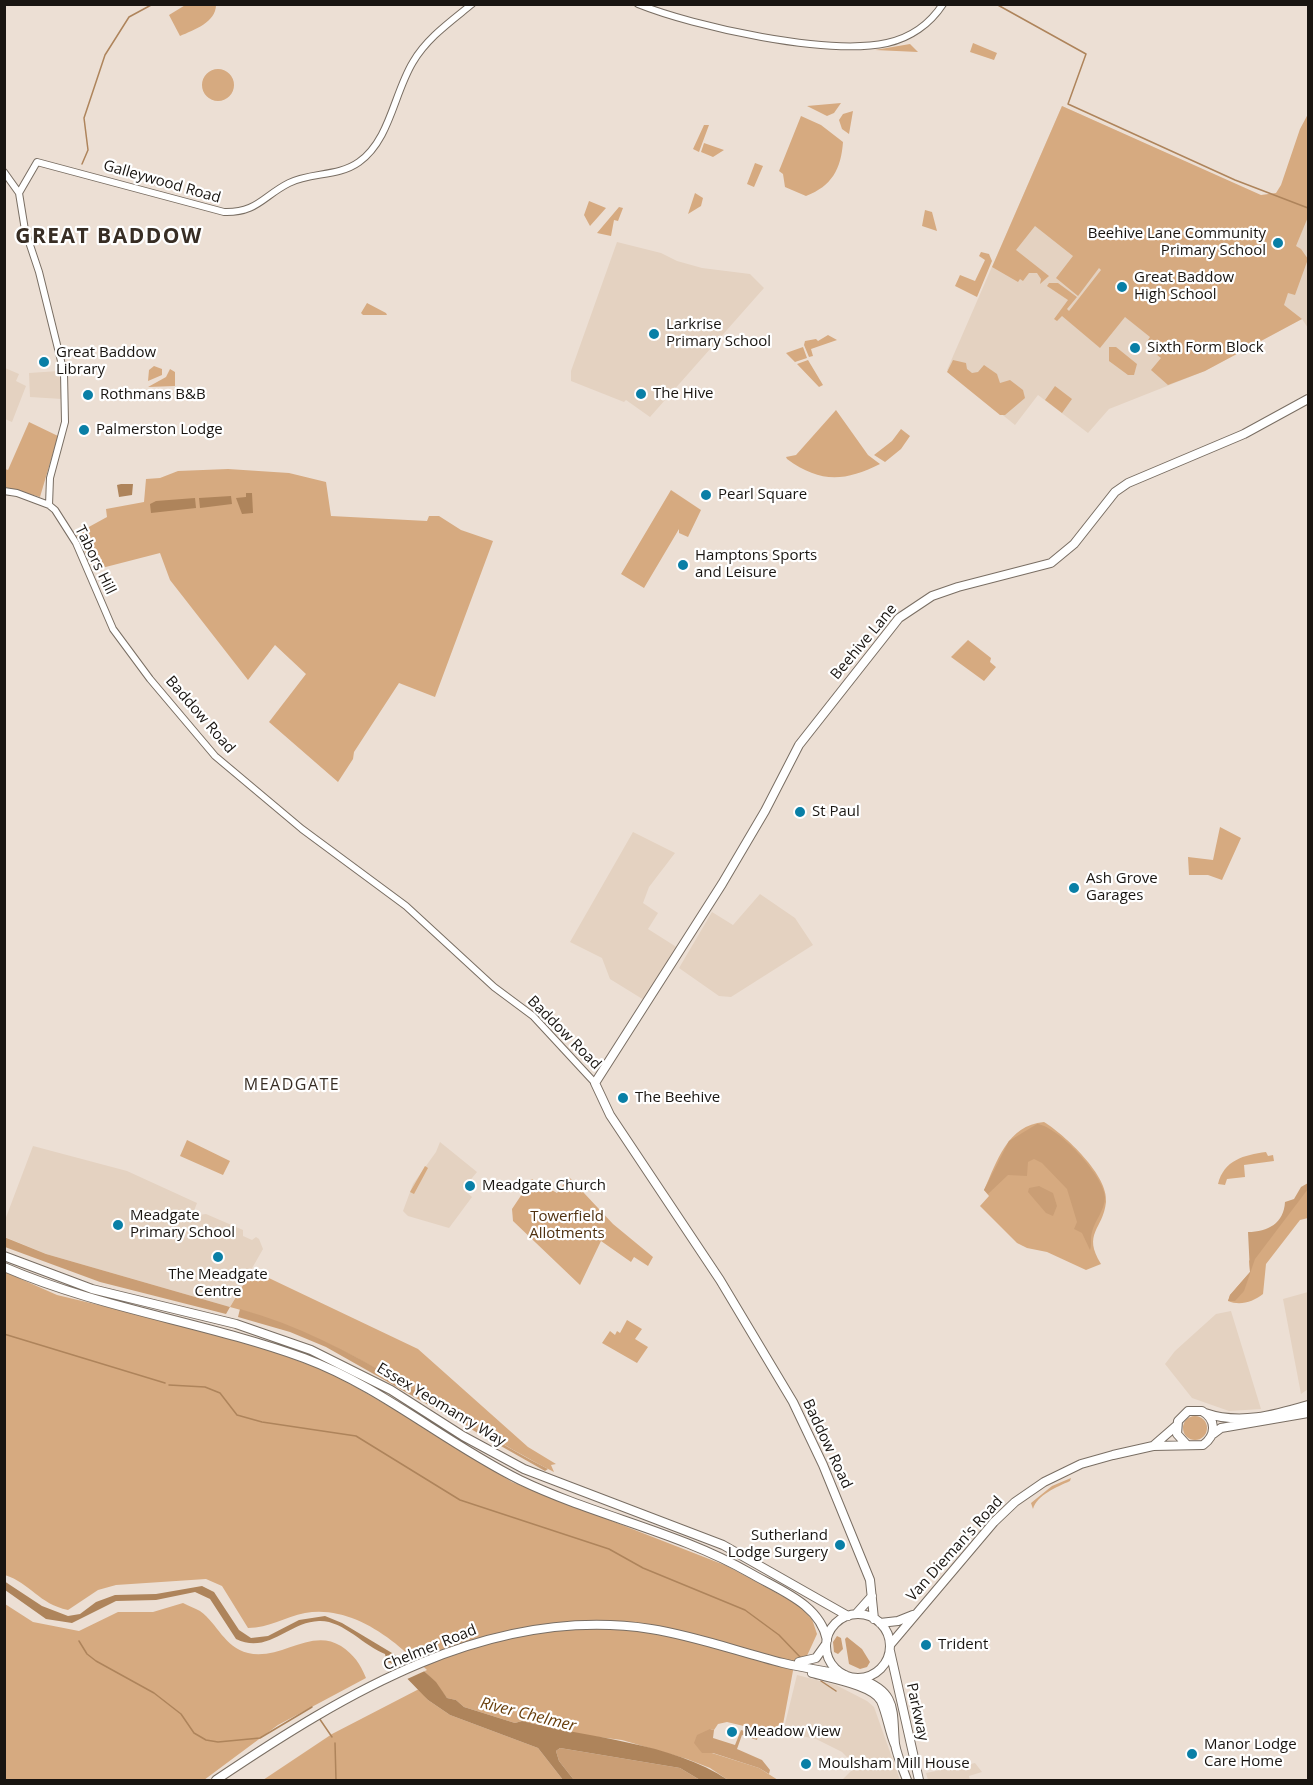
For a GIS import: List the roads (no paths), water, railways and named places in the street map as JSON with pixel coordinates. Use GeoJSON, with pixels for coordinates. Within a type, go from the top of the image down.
{"type":"FeatureCollection","features":[{"type":"Feature","properties":{"kind":"main road","name":"Beehive Lane"},"geometry":{"type":"LineString","coordinates":[[595,1083],[722,884],[799,745],[899,618],[932,596],[958,586],[1051,563],[1074,543],[1115,492],[1128,483],[1244,434],[1308,399]]}},
{"type":"Feature","properties":{"kind":"main road","name":"Baddow Road"},"geometry":{"type":"LineString","coordinates":[[595,1083],[610,1115],[720,1280],[793,1402],[850,1529],[872,1585],[877,1621]]}},
{"type":"Feature","properties":{"kind":"main road","name":"Essex Yeomanry Way"},"geometry":{"type":"LineString","coordinates":[[4,1256],[83,1286],[236,1324],[311,1350],[392,1390],[463,1436],[524,1469],[723,1545],[852,1615]]}},
{"type":"Feature","properties":{"kind":"main road","name":"Essex Yeomanry Way"},"geometry":{"type":"LineString","coordinates":[[4,1268],[89,1299],[235,1335],[339,1372],[517,1478],[562,1498],[679,1540],[746,1571],[813,1611],[822,1624],[827,1642]]}},
{"type":"Feature","properties":{"kind":"main road"},"geometry":{"type":"LineString","coordinates":[[1153,1446],[1176,1426],[1186,1412],[1194,1410],[1227,1419],[1243,1419],[1308,1405]]}},
{"type":"Feature","properties":{"kind":"main road"},"geometry":{"type":"LineString","coordinates":[[1204,1412],[1212,1421],[1212,1435]]}},
{"type":"Feature","properties":{"kind":"main road"},"geometry":{"type":"LineString","coordinates":[[1153,1446],[1201,1445],[1221,1428],[1308,1413]]}},
{"type":"Feature","properties":{"kind":"main road"},"geometry":{"type":"LineString","coordinates":[[1176,1426],[1179,1438],[1187,1445]]}},
{"type":"Feature","properties":{"kind":"main road","name":"Van Dieman's Road"},"geometry":{"type":"LineString","coordinates":[[890,1647],[994,1522],[1015,1502],[1044,1482],[1081,1464],[1153,1446]]}},
{"type":"Feature","properties":{"kind":"main road"},"geometry":{"type":"LineString","coordinates":[[852,1615],[877,1621],[888,1635],[890,1647],[884,1664],[876,1672],[856,1677],[845,1675],[833,1666],[827,1642],[834,1625],[852,1615],[872,1596]]}},
{"type":"Feature","properties":{"kind":"main road","name":"Van Dieman's Road"},"geometry":{"type":"LineString","coordinates":[[877,1621],[898,1621],[916,1614]]}},
{"type":"Feature","properties":{"kind":"main road","name":"Chelmer Road"},"geometry":{"type":"LineString","coordinates":[[216,1780],[293,1730],[386,1679],[467,1644],[530,1630],[581,1625],[621,1626],[677,1634],[783,1662],[845,1675]]}},
{"type":"Feature","properties":{"kind":"main road","name":"Chelmer Road"},"geometry":{"type":"LineString","coordinates":[[783,1662],[808,1662],[816,1658],[827,1642]]}},
{"type":"Feature","properties":{"kind":"main road","name":"Parkway"},"geometry":{"type":"LineString","coordinates":[[890,1647],[919,1780]]}},
{"type":"Feature","properties":{"kind":"main road"},"geometry":{"type":"LineString","coordinates":[[783,1662],[866,1688],[877,1695],[882,1702],[895,1745]]}},
{"type":"Feature","properties":{"kind":"main road","name":"Parkway"},"geometry":{"type":"LineString","coordinates":[[856,1677],[877,1686],[890,1701],[895,1723],[895,1745],[907,1780]]}},
{"type":"Feature","properties":{"kind":"street","name":"Galleywood Road"},"geometry":{"type":"LineString","coordinates":[[19,193],[35,170],[37,162],[224,212],[252,209],[289,183],[338,172],[364,158],[381,137],[414,59],[430,39],[472,4]]}},
{"type":"Feature","properties":{"kind":"street"},"geometry":{"type":"LineString","coordinates":[[638,4],[702,24],[780,40],[873,46],[912,34],[930,20],[943,4]]}},
{"type":"Feature","properties":{"kind":"street"},"geometry":{"type":"LineString","coordinates":[[4,172],[19,193],[25,230],[39,272],[64,373],[65,422],[50,478],[49,505],[17,493],[4,491]]}},
{"type":"Feature","properties":{"kind":"street","name":"Tabors Hill"},"geometry":{"type":"LineString","coordinates":[[49,505],[76,543],[113,629]]}},
{"type":"Feature","properties":{"kind":"street","name":"Baddow Road"},"geometry":{"type":"LineString","coordinates":[[113,629],[158,688],[215,756],[302,829],[406,906],[494,987],[532,1016],[595,1083]]}},
{"type":"Feature","properties":{"kind":"waterway"},"geometry":{"type":"LineString","coordinates":[[82,164],[88,150],[84,118],[105,55],[129,17],[153,4]]}},
{"type":"Feature","properties":{"kind":"waterway"},"geometry":{"type":"LineString","coordinates":[[996,4],[1086,54],[1068,104],[1235,180],[1308,208]]}},
{"type":"Feature","properties":{"kind":"waterway"},"geometry":{"type":"LineString","coordinates":[[4,1334],[165,1383]]}},
{"type":"Feature","properties":{"kind":"waterway"},"geometry":{"type":"LineString","coordinates":[[169,1385],[205,1387],[220,1393],[237,1415],[262,1422],[356,1436],[460,1500],[609,1549],[643,1568],[745,1610],[779,1635],[802,1659]]}},
{"type":"Feature","properties":{"kind":"waterway"},"geometry":{"type":"LineString","coordinates":[[79,1641],[87,1654],[154,1693],[181,1714],[194,1733],[206,1740],[218,1742],[260,1738],[312,1707]]}},
{"type":"Feature","properties":{"kind":"waterway"},"geometry":{"type":"LineString","coordinates":[[821,1681],[836,1691]]}},
{"type":"Feature","properties":{"kind":"waterway"},"geometry":{"type":"LineString","coordinates":[[319,1718],[332,1737]]}},
{"type":"Feature","properties":{"kind":"waterway"},"geometry":{"type":"LineString","coordinates":[[335,1743],[336,1780]]}},
{"type":"Feature","properties":{"kind":"place","name":"Beehive Lane Community Primary School"},"geometry":{"type":"Point","coordinates":[1278,243]}},
{"type":"Feature","properties":{"kind":"place","name":"Great Baddow High School"},"geometry":{"type":"Point","coordinates":[1122,287]}},
{"type":"Feature","properties":{"kind":"place","name":"Larkrise Primary School"},"geometry":{"type":"Point","coordinates":[654,334]}},
{"type":"Feature","properties":{"kind":"place","name":"Sixth Form Block"},"geometry":{"type":"Point","coordinates":[1135,348]}},
{"type":"Feature","properties":{"kind":"place","name":"Great Baddow Library"},"geometry":{"type":"Point","coordinates":[44,362]}},
{"type":"Feature","properties":{"kind":"place","name":"The Hive"},"geometry":{"type":"Point","coordinates":[641,394]}},
{"type":"Feature","properties":{"kind":"place","name":"Rothmans B&B"},"geometry":{"type":"Point","coordinates":[88,395]}},
{"type":"Feature","properties":{"kind":"place","name":"Palmerston Lodge"},"geometry":{"type":"Point","coordinates":[84,430]}},
{"type":"Feature","properties":{"kind":"place","name":"Pearl Square"},"geometry":{"type":"Point","coordinates":[706,495]}},
{"type":"Feature","properties":{"kind":"place","name":"Hamptons Sports and Leisure"},"geometry":{"type":"Point","coordinates":[683,565]}},
{"type":"Feature","properties":{"kind":"place","name":"St Paul"},"geometry":{"type":"Point","coordinates":[800,812]}},
{"type":"Feature","properties":{"kind":"place","name":"Ash Grove Garages"},"geometry":{"type":"Point","coordinates":[1074,888]}},
{"type":"Feature","properties":{"kind":"place","name":"The Beehive"},"geometry":{"type":"Point","coordinates":[623,1098]}},
{"type":"Feature","properties":{"kind":"place","name":"Meadgate Church"},"geometry":{"type":"Point","coordinates":[470,1186]}},
{"type":"Feature","properties":{"kind":"place","name":"Meadgate Primary School"},"geometry":{"type":"Point","coordinates":[118,1225]}},
{"type":"Feature","properties":{"kind":"place","name":"The Meadgate Centre"},"geometry":{"type":"Point","coordinates":[218,1257]}},
{"type":"Feature","properties":{"kind":"place","name":"Sutherland Lodge Surgery"},"geometry":{"type":"Point","coordinates":[840,1545]}},
{"type":"Feature","properties":{"kind":"place","name":"Trident"},"geometry":{"type":"Point","coordinates":[926,1645]}},
{"type":"Feature","properties":{"kind":"place","name":"Meadow View"},"geometry":{"type":"Point","coordinates":[732,1732]}},
{"type":"Feature","properties":{"kind":"place","name":"Manor Lodge Care Home"},"geometry":{"type":"Point","coordinates":[1192,1754]}},
{"type":"Feature","properties":{"kind":"place","name":"Moulsham Mill House"},"geometry":{"type":"Point","coordinates":[806,1764]}},
{"type":"Feature","properties":{"kind":"district","name":"GREAT BADDOW"},"geometry":{"type":"Point","coordinates":[109,237]}},
{"type":"Feature","properties":{"kind":"district","name":"MEADGATE"},"geometry":{"type":"Point","coordinates":[292,1085]}},
{"type":"Feature","properties":{"kind":"park label","name":"Towerfield Allotments"},"geometry":{"type":"Point","coordinates":[567,1226]}},
{"type":"Feature","properties":{"kind":"water label","name":"River Chelmer"},"geometry":{"type":"Point","coordinates":[528,1715]}}]}
